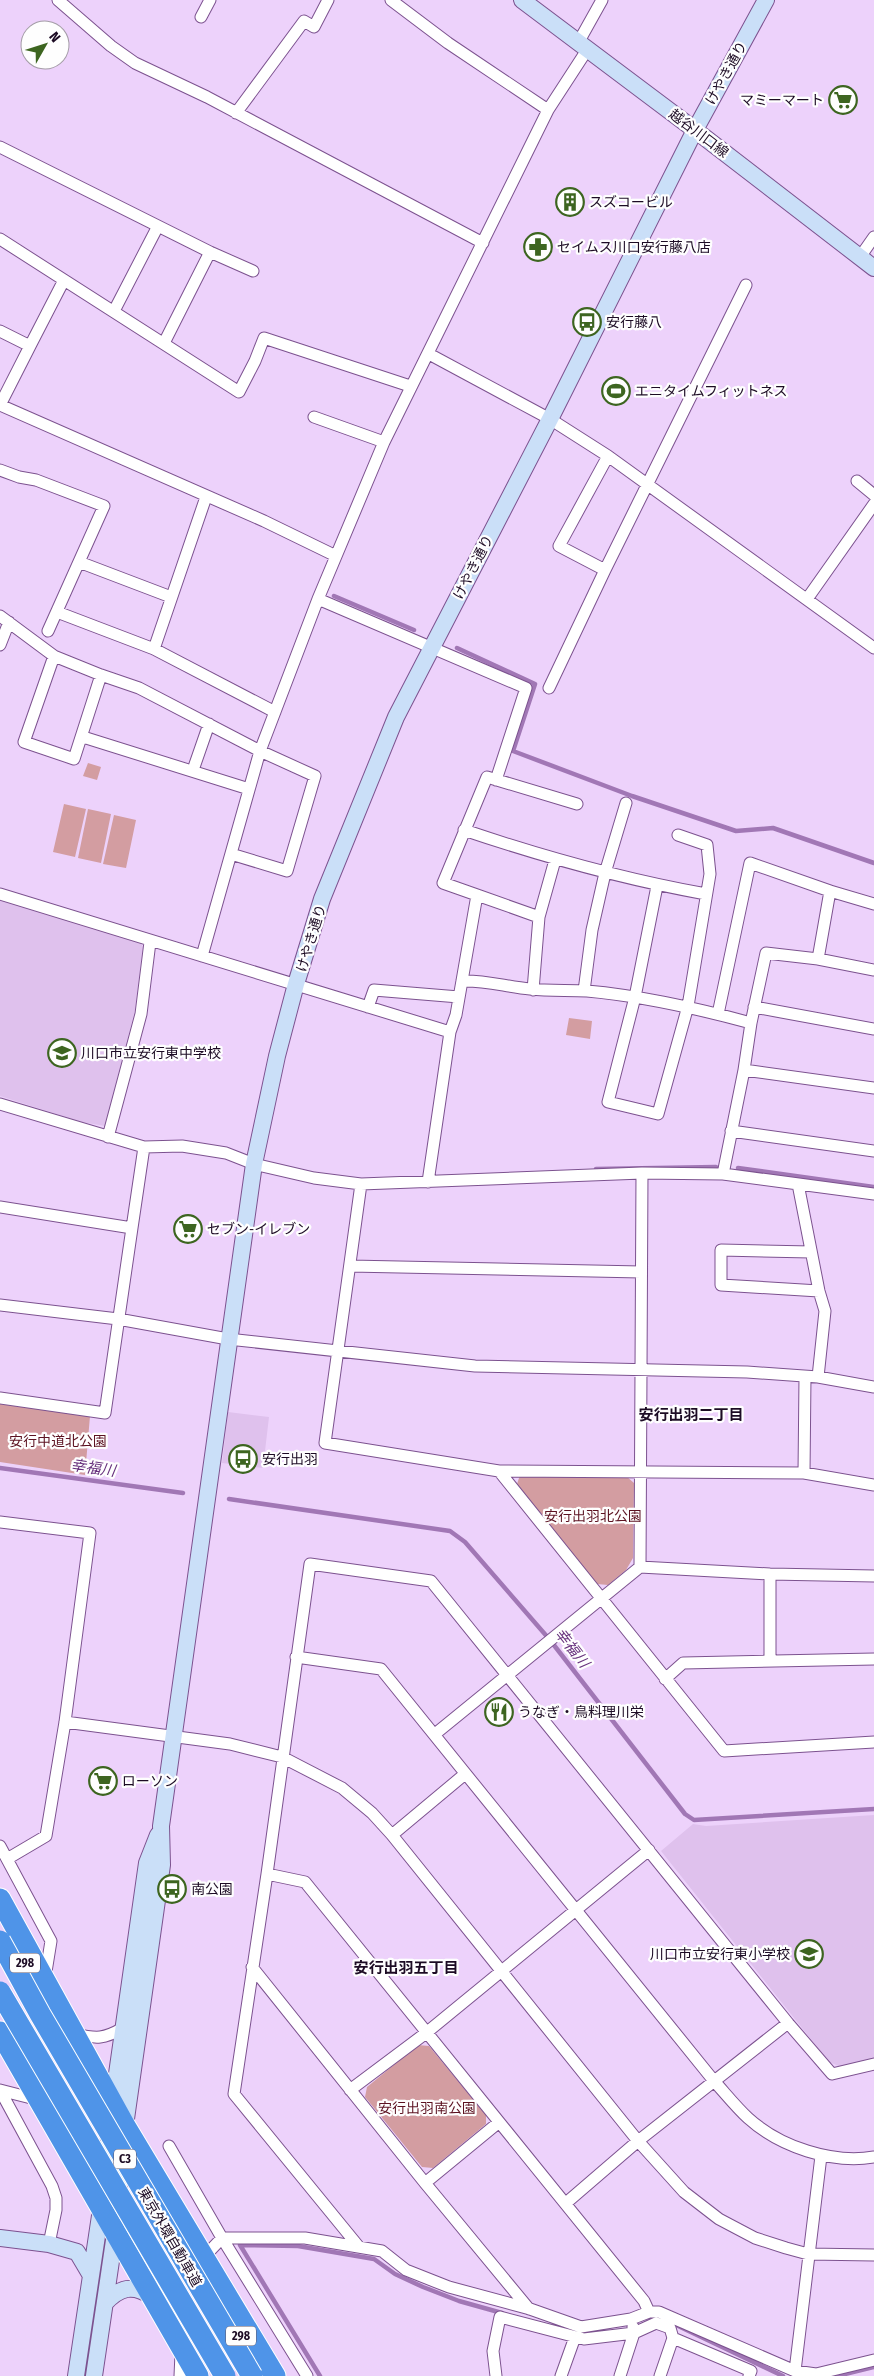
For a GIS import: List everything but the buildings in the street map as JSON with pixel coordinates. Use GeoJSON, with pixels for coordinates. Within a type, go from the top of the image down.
{"type":"FeatureCollection","features":[{"type":"Feature","properties":{"kind":"highway"},"geometry":{"type":"LineString","coordinates":[[0,1899],[125,2126],[275,2376]]}},
{"type":"Feature","properties":{"kind":"highway","name":"298"},"geometry":{"type":"LineString","coordinates":[[0,1918],[49,2007]]}},
{"type":"Feature","properties":{"kind":"highway","name":"東京外環自動車道"},"geometry":{"type":"LineString","coordinates":[[0,1941],[45,2023],[252,2376]]}},
{"type":"Feature","properties":{"kind":"highway","name":"東京外環自動車道"},"geometry":{"type":"LineString","coordinates":[[0,1992],[225,2376]]}},
{"type":"Feature","properties":{"kind":"highway"},"geometry":{"type":"LineString","coordinates":[[0,2016],[6,2035],[39,2100],[198,2376]]}},
{"type":"Feature","properties":{"kind":"highway","name":"298"},"geometry":{"type":"LineString","coordinates":[[216,2295],[265,2376]]}},
{"type":"Feature","properties":{"kind":"highway"},"geometry":{"type":"LineString","coordinates":[[179,2323],[211,2376]]}},
{"type":"Feature","properties":{"kind":"street"},"geometry":{"type":"LineString","coordinates":[[201,16],[210,0]]}},
{"type":"Feature","properties":{"kind":"street"},"geometry":{"type":"LineString","coordinates":[[236,113],[304,21],[314,27],[328,0]]}},
{"type":"Feature","properties":{"kind":"street"},"geometry":{"type":"LineString","coordinates":[[391,0],[448,43],[548,110]]}},
{"type":"Feature","properties":{"kind":"street","name":"越谷川口線"},"geometry":{"type":"LineString","coordinates":[[522,0],[874,268]]}},
{"type":"Feature","properties":{"kind":"street"},"geometry":{"type":"LineString","coordinates":[[202,956],[260,751],[318,598],[384,442],[410,386],[429,354],[548,110],[583,46],[602,0]]}},
{"type":"Feature","properties":{"kind":"street","name":"けやき通り"},"geometry":{"type":"LineString","coordinates":[[161,1826],[228,1338],[254,1164],[277,1056],[296,984],[322,900],[360,802],[396,717],[550,419],[695,130],[766,0]]}},
{"type":"Feature","properties":{"kind":"street"},"geometry":{"type":"LineString","coordinates":[[65,2],[111,46],[135,63],[236,113],[483,243]]}},
{"type":"Feature","properties":{"kind":"street"},"geometry":{"type":"LineString","coordinates":[[0,147],[252,271]]}},
{"type":"Feature","properties":{"kind":"street"},"geometry":{"type":"LineString","coordinates":[[114,312],[158,226]]}},
{"type":"Feature","properties":{"kind":"street"},"geometry":{"type":"LineString","coordinates":[[860,257],[874,237]]}},
{"type":"Feature","properties":{"kind":"street"},"geometry":{"type":"LineString","coordinates":[[0,240],[239,392],[264,338],[410,386]]}},
{"type":"Feature","properties":{"kind":"street"},"geometry":{"type":"LineString","coordinates":[[164,344],[210,252]]}},
{"type":"Feature","properties":{"kind":"street"},"geometry":{"type":"LineString","coordinates":[[64,280],[0,405],[336,556]]}},
{"type":"Feature","properties":{"kind":"street"},"geometry":{"type":"LineString","coordinates":[[549,688],[604,570],[746,285]]}},
{"type":"Feature","properties":{"kind":"street"},"geometry":{"type":"LineString","coordinates":[[0,331],[30,346]]}},
{"type":"Feature","properties":{"kind":"street"},"geometry":{"type":"LineString","coordinates":[[429,354],[550,419],[608,456],[874,648]]}},
{"type":"Feature","properties":{"kind":"street"},"geometry":{"type":"LineString","coordinates":[[314,417],[384,442]]}},
{"type":"Feature","properties":{"kind":"street"},"geometry":{"type":"LineString","coordinates":[[604,570],[560,546],[608,456]]}},
{"type":"Feature","properties":{"kind":"street"},"geometry":{"type":"LineString","coordinates":[[0,470],[19,477],[36,480],[104,506],[48,631]]}},
{"type":"Feature","properties":{"kind":"street"},"geometry":{"type":"LineString","coordinates":[[856,481],[874,495]]}},
{"type":"Feature","properties":{"kind":"street"},"geometry":{"type":"LineString","coordinates":[[154,649],[206,497]]}},
{"type":"Feature","properties":{"kind":"street"},"geometry":{"type":"LineString","coordinates":[[807,599],[874,504]]}},
{"type":"Feature","properties":{"kind":"street"},"geometry":{"type":"LineString","coordinates":[[79,562],[171,597]]}},
{"type":"Feature","properties":{"kind":"street"},"geometry":{"type":"LineString","coordinates":[[318,598],[526,688],[496,780]]}},
{"type":"Feature","properties":{"kind":"street"},"geometry":{"type":"LineString","coordinates":[[57,612],[154,649],[276,712]]}},
{"type":"Feature","properties":{"kind":"street"},"geometry":{"type":"LineString","coordinates":[[0,645],[5,619],[54,656],[139,688],[260,751],[316,776],[287,871],[231,854]]}},
{"type":"Feature","properties":{"kind":"street"},"geometry":{"type":"LineString","coordinates":[[54,656],[24,742],[74,758],[101,675]]}},
{"type":"Feature","properties":{"kind":"street"},"geometry":{"type":"LineString","coordinates":[[193,770],[209,724]]}},
{"type":"Feature","properties":{"kind":"street"},"geometry":{"type":"LineString","coordinates":[[82,736],[249,789]]}},
{"type":"Feature","properties":{"kind":"street"},"geometry":{"type":"LineString","coordinates":[[539,917],[443,883],[487,777],[577,804]]}},
{"type":"Feature","properties":{"kind":"street"},"geometry":{"type":"LineString","coordinates":[[584,991],[592,930],[605,873],[626,804]]}},
{"type":"Feature","properties":{"kind":"street"},"geometry":{"type":"LineString","coordinates":[[464,830],[555,860],[657,886],[706,894]]}},
{"type":"Feature","properties":{"kind":"street"},"geometry":{"type":"LineString","coordinates":[[657,886],[635,998],[608,1102],[658,1114],[688,1006],[710,874],[707,845],[678,835]]}},
{"type":"Feature","properties":{"kind":"street"},"geometry":{"type":"LineString","coordinates":[[532,990],[539,917],[555,860]]}},
{"type":"Feature","properties":{"kind":"street"},"geometry":{"type":"LineString","coordinates":[[718,1014],[750,864],[830,892],[874,904]]}},
{"type":"Feature","properties":{"kind":"street"},"geometry":{"type":"LineString","coordinates":[[818,959],[830,892]]}},
{"type":"Feature","properties":{"kind":"street"},"geometry":{"type":"LineString","coordinates":[[0,894],[150,942],[296,984],[450,1032]]}},
{"type":"Feature","properties":{"kind":"street"},"geometry":{"type":"LineString","coordinates":[[428,1182],[450,1032],[456,1015],[477,895]]}},
{"type":"Feature","properties":{"kind":"street"},"geometry":{"type":"LineString","coordinates":[[108,1137],[141,1014],[150,942]]}},
{"type":"Feature","properties":{"kind":"street"},"geometry":{"type":"LineString","coordinates":[[723,1174],[744,1070],[750,1023],[766,953],[818,959],[874,970]]}},
{"type":"Feature","properties":{"kind":"street"},"geometry":{"type":"LineString","coordinates":[[462,981],[474,980],[532,990],[584,991],[635,998],[688,1006],[750,1023]]}},
{"type":"Feature","properties":{"kind":"street"},"geometry":{"type":"LineString","coordinates":[[368,1007],[374,990],[459,997]]}},
{"type":"Feature","properties":{"kind":"street"},"geometry":{"type":"LineString","coordinates":[[754,1007],[874,1029]]}},
{"type":"Feature","properties":{"kind":"street"},"geometry":{"type":"LineString","coordinates":[[744,1070],[874,1088]]}},
{"type":"Feature","properties":{"kind":"street"},"geometry":{"type":"LineString","coordinates":[[0,1104],[144,1147],[182,1146],[226,1153],[254,1164],[314,1178],[361,1184],[642,1173],[723,1174],[874,1194]]}},
{"type":"Feature","properties":{"kind":"street"},"geometry":{"type":"LineString","coordinates":[[732,1131],[874,1151]]}},
{"type":"Feature","properties":{"kind":"street"},"geometry":{"type":"LineString","coordinates":[[0,1398],[105,1413],[144,1147]]}},
{"type":"Feature","properties":{"kind":"street"},"geometry":{"type":"LineString","coordinates":[[640,1567],[642,1173]]}},
{"type":"Feature","properties":{"kind":"street"},"geometry":{"type":"LineString","coordinates":[[361,1184],[325,1443],[500,1472],[804,1473],[874,1485]]}},
{"type":"Feature","properties":{"kind":"street"},"geometry":{"type":"LineString","coordinates":[[798,1184],[819,1291],[826,1311],[818,1377]]}},
{"type":"Feature","properties":{"kind":"street"},"geometry":{"type":"LineString","coordinates":[[0,1207],[132,1228]]}},
{"type":"Feature","properties":{"kind":"street"},"geometry":{"type":"LineString","coordinates":[[811,1252],[721,1250],[721,1285],[819,1291]]}},
{"type":"Feature","properties":{"kind":"street"},"geometry":{"type":"LineString","coordinates":[[350,1266],[641,1272]]}},
{"type":"Feature","properties":{"kind":"street"},"geometry":{"type":"LineString","coordinates":[[0,1305],[118,1319],[228,1338],[475,1366],[746,1372],[818,1377],[874,1387]]}},
{"type":"Feature","properties":{"kind":"street"},"geometry":{"type":"LineString","coordinates":[[804,1473],[805,1377]]}},
{"type":"Feature","properties":{"kind":"street"},"geometry":{"type":"LineString","coordinates":[[500,1472],[724,1751],[874,1742]]}},
{"type":"Feature","properties":{"kind":"street"},"geometry":{"type":"LineString","coordinates":[[0,1522],[90,1533],[65,1722],[46,1836],[7,1859]]}},
{"type":"Feature","properties":{"kind":"street"},"geometry":{"type":"LineString","coordinates":[[359,2247],[234,2094],[310,1564],[431,1581],[788,2023],[832,2074],[874,2064]]}},
{"type":"Feature","properties":{"kind":"street"},"geometry":{"type":"LineString","coordinates":[[434,1734],[640,1567],[770,1574],[874,1576]]}},
{"type":"Feature","properties":{"kind":"street"},"geometry":{"type":"LineString","coordinates":[[770,1574],[770,1661]]}},
{"type":"Feature","properties":{"kind":"street"},"geometry":{"type":"LineString","coordinates":[[296,1657],[381,1669],[714,2081],[748,2119],[792,2146],[821,2156],[874,2157]]}},
{"type":"Feature","properties":{"kind":"street"},"geometry":{"type":"LineString","coordinates":[[665,1679],[683,1663],[874,1659]]}},
{"type":"Feature","properties":{"kind":"street"},"geometry":{"type":"LineString","coordinates":[[65,1722],[230,1744],[282,1757],[342,1788],[372,1813],[392,1835],[638,2141],[684,2192],[719,2219],[755,2238],[808,2254],[874,2255]]}},
{"type":"Feature","properties":{"kind":"street"},"geometry":{"type":"LineString","coordinates":[[392,1835],[465,1774]]}},
{"type":"Feature","properties":{"kind":"street"},"geometry":{"type":"LineString","coordinates":[[76,2376],[101,2209],[113,2102],[147,1863],[161,1826]]}},
{"type":"Feature","properties":{"kind":"street"},"geometry":{"type":"LineString","coordinates":[[94,2376],[115,2233],[125,2126],[162,1865],[161,1826]]}},
{"type":"Feature","properties":{"kind":"street"},"geometry":{"type":"LineString","coordinates":[[0,1846],[51,1941],[45,1979]]}},
{"type":"Feature","properties":{"kind":"street"},"geometry":{"type":"LineString","coordinates":[[350,2090],[426,2033],[650,1850]]}},
{"type":"Feature","properties":{"kind":"street"},"geometry":{"type":"LineString","coordinates":[[267,1874],[304,1882],[498,2123],[566,2203],[644,2301],[649,2312]]}},
{"type":"Feature","properties":{"kind":"street"},"geometry":{"type":"LineString","coordinates":[[252,1967],[425,2183],[530,2309]]}},
{"type":"Feature","properties":{"kind":"street"},"geometry":{"type":"LineString","coordinates":[[566,2203],[638,2141],[788,2023]]}},
{"type":"Feature","properties":{"kind":"street"},"geometry":{"type":"LineString","coordinates":[[75,2034],[94,2039],[108,2037],[123,2028]]}},
{"type":"Feature","properties":{"kind":"street"},"geometry":{"type":"LineString","coordinates":[[0,2090],[39,2100]]}},
{"type":"Feature","properties":{"kind":"street"},"geometry":{"type":"LineString","coordinates":[[0,2090],[52,2186],[56,2198],[49,2244]]}},
{"type":"Feature","properties":{"kind":"street"},"geometry":{"type":"LineString","coordinates":[[425,2183],[498,2123]]}},
{"type":"Feature","properties":{"kind":"street"},"geometry":{"type":"LineString","coordinates":[[169,2146],[222,2238],[307,2376]]}},
{"type":"Feature","properties":{"kind":"street"},"geometry":{"type":"LineString","coordinates":[[795,2371],[821,2156]]}},
{"type":"Feature","properties":{"kind":"street"},"geometry":{"type":"LineString","coordinates":[[0,2238],[49,2244],[78,2252],[90,2274]]}},
{"type":"Feature","properties":{"kind":"street"},"geometry":{"type":"LineString","coordinates":[[203,2258],[222,2238],[305,2238],[382,2251],[406,2270],[449,2287],[530,2309],[581,2327],[631,2319],[649,2312],[659,2312],[795,2371],[816,2374],[832,2373],[874,2360]]}},
{"type":"Feature","properties":{"kind":"street"},"geometry":{"type":"LineString","coordinates":[[105,2303],[112,2295],[125,2288],[142,2290],[151,2296]]}},
{"type":"Feature","properties":{"kind":"street"},"geometry":{"type":"LineString","coordinates":[[496,2376],[493,2351],[500,2317],[584,2340],[634,2333],[656,2323],[670,2328],[673,2338],[660,2376]]}},
{"type":"Feature","properties":{"kind":"street"},"geometry":{"type":"LineString","coordinates":[[620,2376],[634,2333],[631,2319]]}},
{"type":"Feature","properties":{"kind":"street"},"geometry":{"type":"LineString","coordinates":[[561,2376],[575,2337]]}},
{"type":"Feature","properties":{"kind":"street"},"geometry":{"type":"LineString","coordinates":[[673,2338],[751,2371],[750,2376]]}},
{"type":"Feature","properties":{"kind":"street"},"geometry":{"type":"LineString","coordinates":[[180,2376],[181,2349]]}},
{"type":"Feature","properties":{"kind":"shaded area","name":"川口市立安行東中学校"},"geometry":{"type":"Polygon","coordinates":[[[0,897],[139,940],[143,947],[135,1010],[105,1126],[81,1122],[0,1096],[0,897]]]}},
{"type":"Feature","properties":{"kind":"shaded area"},"geometry":{"type":"Polygon","coordinates":[[[228,1412],[269,1417],[263,1468],[222,1463],[228,1412]]]}},
{"type":"Feature","properties":{"kind":"shaded area","name":"川口市立安行東小学校"},"geometry":{"type":"Polygon","coordinates":[[[874,1815],[874,2058],[841,2067],[829,2062],[661,1851],[693,1824],[706,1826],[874,1815]]]}},
{"type":"Feature","properties":{"kind":"green space"},"geometry":{"type":"Polygon","coordinates":[[[88,763],[101,767],[97,780],[83,776],[88,763]]]}},
{"type":"Feature","properties":{"kind":"green space"},"geometry":{"type":"Polygon","coordinates":[[[64,804],[86,809],[75,857],[53,852],[64,804]]]}},
{"type":"Feature","properties":{"kind":"green space"},"geometry":{"type":"Polygon","coordinates":[[[88,809],[111,814],[101,863],[78,858],[88,809]]]}},
{"type":"Feature","properties":{"kind":"green space"},"geometry":{"type":"Polygon","coordinates":[[[114,815],[136,820],[126,868],[103,864],[114,815]]]}},
{"type":"Feature","properties":{"kind":"green space"},"geometry":{"type":"Polygon","coordinates":[[[569,1018],[592,1021],[590,1039],[566,1035],[569,1018]]]}},
{"type":"Feature","properties":{"kind":"green space","name":"安行中道北公園"},"geometry":{"type":"Polygon","coordinates":[[[0,1404],[90,1416],[85,1475],[0,1462],[0,1404]]]}},
{"type":"Feature","properties":{"kind":"green space","name":"安行出羽北公園"},"geometry":{"type":"Polygon","coordinates":[[[520,1475],[626,1476],[634,1483],[633,1558],[626,1570],[608,1585],[597,1584],[517,1484],[520,1475]]]}},
{"type":"Feature","properties":{"kind":"green space","name":"安行出羽南公園"},"geometry":{"type":"Polygon","coordinates":[[[418,2045],[429,2046],[486,2115],[486,2124],[433,2168],[422,2167],[365,2097],[367,2087],[418,2045]]]}},
{"type":"Feature","properties":{"kind":"waterway"},"geometry":{"type":"LineString","coordinates":[[334,596],[414,630]]}},
{"type":"Feature","properties":{"kind":"waterway"},"geometry":{"type":"LineString","coordinates":[[457,648],[535,684],[513,751],[632,796],[736,831],[773,828],[874,863]]}},
{"type":"Feature","properties":{"kind":"waterway"},"geometry":{"type":"LineString","coordinates":[[596,1169],[716,1167]]}},
{"type":"Feature","properties":{"kind":"waterway"},"geometry":{"type":"LineString","coordinates":[[738,1168],[874,1187]]}},
{"type":"Feature","properties":{"kind":"waterway","name":"幸福川"},"geometry":{"type":"LineString","coordinates":[[0,1468],[183,1493]]}},
{"type":"Feature","properties":{"kind":"waterway","name":"幸福川"},"geometry":{"type":"LineString","coordinates":[[229,1499],[450,1531],[465,1542],[550,1640],[685,1814],[694,1820],[874,1809]]}},
{"type":"Feature","properties":{"kind":"waterway"},"geometry":{"type":"LineString","coordinates":[[320,2376],[240,2245],[298,2246],[374,2259],[395,2274],[423,2287],[459,2301],[502,2313]]}},
{"type":"Feature","properties":{"kind":"waterway"},"geometry":{"type":"LineString","coordinates":[[674,2324],[783,2376]]}},
{"type":"Feature","properties":{"kind":"waterway"},"geometry":{"type":"LineString","coordinates":[[837,2376],[874,2367]]}},
{"type":"Feature","properties":{"kind":"place","name":"マミーマート"},"geometry":{"type":"Point","coordinates":[843,100]}},
{"type":"Feature","properties":{"kind":"place","name":"スズコービル"},"geometry":{"type":"Point","coordinates":[570,202]}},
{"type":"Feature","properties":{"kind":"place","name":"セイムス川口安行藤八店"},"geometry":{"type":"Point","coordinates":[538,247]}},
{"type":"Feature","properties":{"kind":"place","name":"安行藤八"},"geometry":{"type":"Point","coordinates":[587,322]}},
{"type":"Feature","properties":{"kind":"place","name":"エニタイムフィットネス"},"geometry":{"type":"Point","coordinates":[616,391]}},
{"type":"Feature","properties":{"kind":"place","name":"川口市立安行東中学校"},"geometry":{"type":"Point","coordinates":[62,1053]}},
{"type":"Feature","properties":{"kind":"place","name":"セブン-イレブン"},"geometry":{"type":"Point","coordinates":[188,1229]}},
{"type":"Feature","properties":{"kind":"place","name":"安行出羽"},"geometry":{"type":"Point","coordinates":[243,1459]}},
{"type":"Feature","properties":{"kind":"place","name":"うなぎ・鳥料理川栄"},"geometry":{"type":"Point","coordinates":[499,1712]}},
{"type":"Feature","properties":{"kind":"place","name":"ローソン"},"geometry":{"type":"Point","coordinates":[103,1781]}},
{"type":"Feature","properties":{"kind":"place","name":"南公園"},"geometry":{"type":"Point","coordinates":[172,1889]}},
{"type":"Feature","properties":{"kind":"place","name":"川口市立安行東小学校"},"geometry":{"type":"Point","coordinates":[809,1954]}},
{"type":"Feature","properties":{"kind":"district","name":"安行出羽二丁目"},"geometry":{"type":"Point","coordinates":[691,1415]}},
{"type":"Feature","properties":{"kind":"district","name":"安行出羽五丁目"},"geometry":{"type":"Point","coordinates":[406,1968]}}]}
